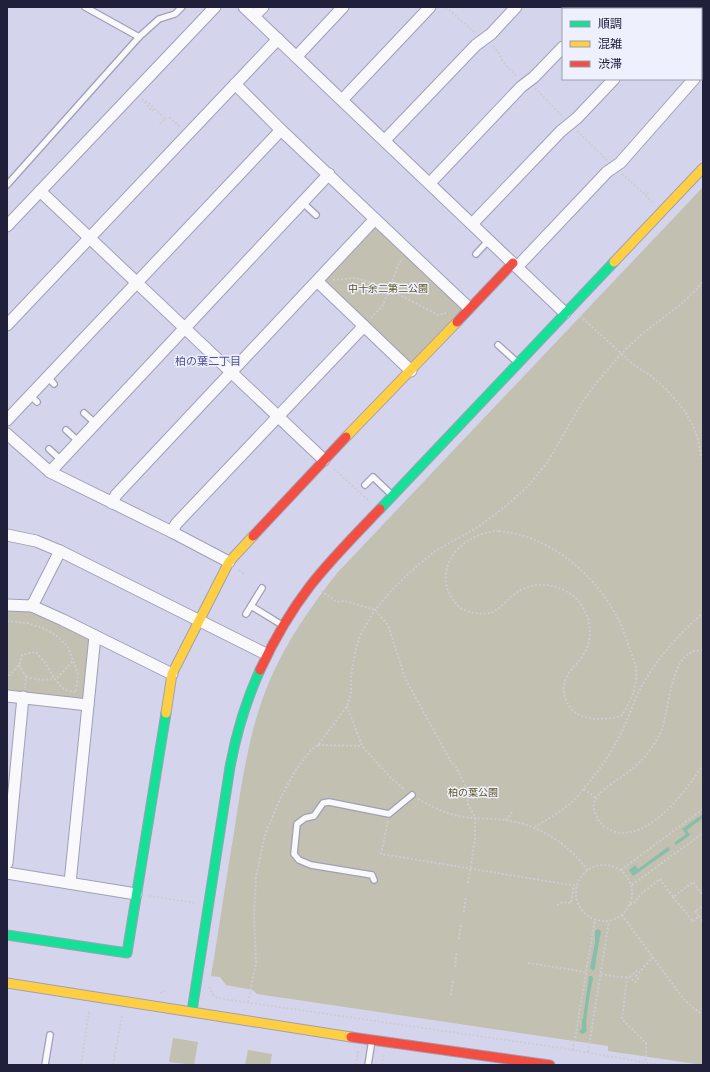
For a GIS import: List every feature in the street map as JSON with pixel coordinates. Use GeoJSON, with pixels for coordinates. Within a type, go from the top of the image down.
{"type":"FeatureCollection","features":[{"type":"Feature","properties":{"kind":"street"},"geometry":{"type":"LineString","coordinates":[[7,226],[215,7]]}},
{"type":"Feature","properties":{"kind":"street"},"geometry":{"type":"LineString","coordinates":[[244,7],[343,99],[566,313]]}},
{"type":"Feature","properties":{"kind":"street"},"geometry":{"type":"LineString","coordinates":[[254,16],[263,7]]}},
{"type":"Feature","properties":{"kind":"street"},"geometry":{"type":"LineString","coordinates":[[297,56],[343,7]]}},
{"type":"Feature","properties":{"kind":"street"},"geometry":{"type":"LineString","coordinates":[[343,99],[430,7]]}},
{"type":"Feature","properties":{"kind":"street"},"geometry":{"type":"LineString","coordinates":[[385,140],[476,44],[491,34],[516,7]]}},
{"type":"Feature","properties":{"kind":"street"},"geometry":{"type":"LineString","coordinates":[[7,325],[90,238],[160,158],[278,39]]}},
{"type":"Feature","properties":{"kind":"street"},"geometry":{"type":"LineString","coordinates":[[430,183],[521,87],[534,77],[562,48]]}},
{"type":"Feature","properties":{"kind":"street"},"geometry":{"type":"LineString","coordinates":[[472,224],[561,131],[577,118],[613,80]]}},
{"type":"Feature","properties":{"kind":"street"},"geometry":{"type":"LineString","coordinates":[[7,935],[127,953],[172,674],[229,562],[469,308],[515,265],[607,172],[620,163],[693,80]]}},
{"type":"Feature","properties":{"kind":"street"},"geometry":{"type":"LineString","coordinates":[[235,84],[281,130],[469,308]]}},
{"type":"Feature","properties":{"kind":"street"},"geometry":{"type":"LineString","coordinates":[[7,420],[34,398],[137,283],[281,130]]}},
{"type":"Feature","properties":{"kind":"street"},"geometry":{"type":"LineString","coordinates":[[192,1011],[233,753],[247,704],[266,654],[283,625],[312,582],[703,168]]}},
{"type":"Feature","properties":{"kind":"street"},"geometry":{"type":"LineString","coordinates":[[50,472],[184,327],[329,174]]}},
{"type":"Feature","properties":{"kind":"street"},"geometry":{"type":"LineString","coordinates":[[40,191],[324,460]]}},
{"type":"Feature","properties":{"kind":"street"},"geometry":{"type":"LineString","coordinates":[[112,503],[116,495],[375,219]]}},
{"type":"Feature","properties":{"kind":"street"},"geometry":{"type":"LineString","coordinates":[[317,281],[366,323],[411,371]]}},
{"type":"Feature","properties":{"kind":"street"},"geometry":{"type":"LineString","coordinates":[[172,532],[176,524],[366,323]]}},
{"type":"Feature","properties":{"kind":"street"},"geometry":{"type":"LineString","coordinates":[[7,434],[50,472],[229,562]]}},
{"type":"Feature","properties":{"kind":"street"},"geometry":{"type":"LineString","coordinates":[[7,535],[36,542],[60,551],[199,621],[218,628],[266,654]]}},
{"type":"Feature","properties":{"kind":"street"},"geometry":{"type":"LineString","coordinates":[[32,606],[60,551]]}},
{"type":"Feature","properties":{"kind":"street"},"geometry":{"type":"LineString","coordinates":[[7,605],[32,606],[172,674]]}},
{"type":"Feature","properties":{"kind":"street"},"geometry":{"type":"LineString","coordinates":[[70,883],[95,636]]}},
{"type":"Feature","properties":{"kind":"street"},"geometry":{"type":"LineString","coordinates":[[7,696],[88,705]]}},
{"type":"Feature","properties":{"kind":"street"},"geometry":{"type":"LineString","coordinates":[[7,863],[23,697]]}},
{"type":"Feature","properties":{"kind":"street"},"geometry":{"type":"LineString","coordinates":[[7,873],[136,894]]}},
{"type":"Feature","properties":{"kind":"street"},"geometry":{"type":"LineString","coordinates":[[7,983],[372,1040],[550,1065]]}},
{"type":"Feature","properties":{"kind":"lane"},"geometry":{"type":"LineString","coordinates":[[85,7],[139,37]]}},
{"type":"Feature","properties":{"kind":"lane"},"geometry":{"type":"LineString","coordinates":[[7,185],[139,37],[159,19],[175,14],[182,7]]}},
{"type":"Feature","properties":{"kind":"lane"},"geometry":{"type":"LineString","coordinates":[[302,202],[316,215]]}},
{"type":"Feature","properties":{"kind":"lane"},"geometry":{"type":"LineString","coordinates":[[476,254],[489,240]]}},
{"type":"Feature","properties":{"kind":"lane"},"geometry":{"type":"LineString","coordinates":[[498,345],[518,363]]}},
{"type":"Feature","properties":{"kind":"lane"},"geometry":{"type":"LineString","coordinates":[[84,413],[95,423]]}},
{"type":"Feature","properties":{"kind":"lane"},"geometry":{"type":"LineString","coordinates":[[66,430],[78,442]]}},
{"type":"Feature","properties":{"kind":"lane"},"geometry":{"type":"LineString","coordinates":[[49,449],[61,460]]}},
{"type":"Feature","properties":{"kind":"lane"},"geometry":{"type":"LineString","coordinates":[[365,485],[373,477],[393,496]]}},
{"type":"Feature","properties":{"kind":"lane"},"geometry":{"type":"LineString","coordinates":[[246,614],[262,588]]}},
{"type":"Feature","properties":{"kind":"lane"},"geometry":{"type":"LineString","coordinates":[[251,606],[283,625]]}},
{"type":"Feature","properties":{"kind":"lane"},"geometry":{"type":"LineString","coordinates":[[374,880],[372,875],[311,865],[299,860],[294,854],[297,824],[305,818],[314,816],[323,803],[329,802],[389,814],[412,795]]}},
{"type":"Feature","properties":{"kind":"lane"},"geometry":{"type":"LineString","coordinates":[[45,1065],[50,1035]]}},
{"type":"Feature","properties":{"kind":"lane"},"geometry":{"type":"LineString","coordinates":[[368,1065],[372,1040]]}},
{"type":"Feature","properties":{"kind":"path"},"geometry":{"type":"LineString","coordinates":[[446,7],[478,35]]}},
{"type":"Feature","properties":{"kind":"path"},"geometry":{"type":"LineString","coordinates":[[490,44],[498,52],[503,62],[518,77],[522,78]]}},
{"type":"Feature","properties":{"kind":"path"},"geometry":{"type":"LineString","coordinates":[[532,85],[566,120]]}},
{"type":"Feature","properties":{"kind":"path"},"geometry":{"type":"LineString","coordinates":[[154,108],[152,111],[145,102],[148,102],[154,108],[165,119]]}},
{"type":"Feature","properties":{"kind":"path"},"geometry":{"type":"LineString","coordinates":[[159,124],[165,119],[170,118],[182,127]]}},
{"type":"Feature","properties":{"kind":"path"},"geometry":{"type":"LineString","coordinates":[[573,127],[610,163]]}},
{"type":"Feature","properties":{"kind":"path"},"geometry":{"type":"LineString","coordinates":[[618,170],[643,193],[648,194],[646,196],[654,204]]}},
{"type":"Feature","properties":{"kind":"path"},"geometry":{"type":"LineString","coordinates":[[366,323],[383,305],[399,263],[411,252]]}},
{"type":"Feature","properties":{"kind":"path"},"geometry":{"type":"LineString","coordinates":[[317,281],[356,278],[389,290],[438,315],[469,308]]}},
{"type":"Feature","properties":{"kind":"path"},"geometry":{"type":"LineString","coordinates":[[248,1002],[256,963],[254,915],[256,877],[265,835],[280,799],[295,771],[311,750],[318,745],[346,706],[351,692],[351,676],[356,648],[361,633],[375,610],[395,587],[435,551],[478,527],[506,506],[528,486],[547,463],[589,393],[621,354],[642,334],[680,305],[703,281]]}},
{"type":"Feature","properties":{"kind":"path"},"geometry":{"type":"LineString","coordinates":[[575,320],[582,311]]}},
{"type":"Feature","properties":{"kind":"path"},"geometry":{"type":"LineString","coordinates":[[579,315],[621,354],[661,384],[684,410],[694,427],[703,464]]}},
{"type":"Feature","properties":{"kind":"path"},"geometry":{"type":"LineString","coordinates":[[324,460],[371,503]]}},
{"type":"Feature","properties":{"kind":"path"},"geometry":{"type":"LineString","coordinates":[[499,531],[508,532],[534,539],[563,556],[586,575],[616,614],[627,638],[636,669],[635,686],[624,711],[621,716],[593,719],[573,711],[566,701],[563,685],[570,672],[586,652],[590,634],[590,626],[585,611],[575,597],[554,585],[544,584],[528,586],[514,594],[499,608],[490,613],[473,613],[461,608],[454,602],[449,593],[446,584],[448,566],[452,556],[468,541],[484,533],[499,531]]}},
{"type":"Feature","properties":{"kind":"path"},"geometry":{"type":"LineString","coordinates":[[316,595],[320,590],[337,602],[344,601],[375,610],[388,624],[405,678],[466,787],[468,804],[475,817],[475,839],[468,883]]}},
{"type":"Feature","properties":{"kind":"path"},"geometry":{"type":"LineString","coordinates":[[535,827],[564,808],[584,789],[602,765],[616,742],[646,678],[684,629],[703,613]]}},
{"type":"Feature","properties":{"kind":"path"},"geometry":{"type":"LineString","coordinates":[[7,621],[28,623],[56,635],[68,647],[78,674],[76,692],[65,689],[56,679],[41,656],[35,652],[22,655],[19,665],[10,675],[7,675]]}},
{"type":"Feature","properties":{"kind":"path"},"geometry":{"type":"LineString","coordinates":[[703,650],[693,652],[686,658],[676,672],[661,733],[654,746],[632,769],[606,788],[596,798],[594,803],[595,812],[603,825],[613,831],[625,834],[645,827],[678,799],[703,765]]}},
{"type":"Feature","properties":{"kind":"path"},"geometry":{"type":"LineString","coordinates":[[19,665],[26,677],[41,680],[56,679],[73,661]]}},
{"type":"Feature","properties":{"kind":"path"},"geometry":{"type":"LineString","coordinates":[[346,706],[362,746],[391,778],[412,795],[439,810],[458,816],[506,820],[535,827],[570,850],[588,871]]}},
{"type":"Feature","properties":{"kind":"path"},"geometry":{"type":"LineString","coordinates":[[624,711],[630,714]]}},
{"type":"Feature","properties":{"kind":"path"},"geometry":{"type":"LineString","coordinates":[[318,745],[362,746]]}},
{"type":"Feature","properties":{"kind":"path"},"geometry":{"type":"LineString","coordinates":[[584,789],[596,798]]}},
{"type":"Feature","properties":{"kind":"path"},"geometry":{"type":"LineString","coordinates":[[621,870],[703,809]]}},
{"type":"Feature","properties":{"kind":"path"},"geometry":{"type":"LineString","coordinates":[[506,820],[513,811]]}},
{"type":"Feature","properties":{"kind":"path"},"geometry":{"type":"LineString","coordinates":[[389,814],[381,854],[575,886]]}},
{"type":"Feature","properties":{"kind":"path"},"geometry":{"type":"LineString","coordinates":[[632,885],[703,833]]}},
{"type":"Feature","properties":{"kind":"path"},"geometry":{"type":"LineString","coordinates":[[557,905],[563,902],[571,903],[575,886],[580,877],[597,866],[606,864],[614,866],[628,876],[632,885],[633,893],[630,904],[622,915],[609,921],[595,920],[579,908],[575,886]]}},
{"type":"Feature","properties":{"kind":"path"},"geometry":{"type":"LineString","coordinates":[[630,904],[633,904],[642,893],[660,879],[692,922],[699,916]]}},
{"type":"Feature","properties":{"kind":"path"},"geometry":{"type":"LineString","coordinates":[[673,897],[693,882],[703,896]]}},
{"type":"Feature","properties":{"kind":"path"},"geometry":{"type":"LineString","coordinates":[[136,894],[199,904]]}},
{"type":"Feature","properties":{"kind":"path"},"geometry":{"type":"LineString","coordinates":[[464,912],[466,896]]}},
{"type":"Feature","properties":{"kind":"path"},"geometry":{"type":"LineString","coordinates":[[703,906],[695,912],[703,922]]}},
{"type":"Feature","properties":{"kind":"path"},"geometry":{"type":"LineString","coordinates":[[622,915],[682,997],[703,1015]]}},
{"type":"Feature","properties":{"kind":"path"},"geometry":{"type":"LineString","coordinates":[[573,1050],[595,920]]}},
{"type":"Feature","properties":{"kind":"path"},"geometry":{"type":"LineString","coordinates":[[588,1052],[609,921]]}},
{"type":"Feature","properties":{"kind":"path"},"geometry":{"type":"LineString","coordinates":[[459,938],[461,923]]}},
{"type":"Feature","properties":{"kind":"path"},"geometry":{"type":"LineString","coordinates":[[455,967],[457,951]]}},
{"type":"Feature","properties":{"kind":"path"},"geometry":{"type":"LineString","coordinates":[[601,974],[619,977],[627,976],[635,982],[639,979],[636,976],[638,973],[653,957]]}},
{"type":"Feature","properties":{"kind":"path"},"geometry":{"type":"LineString","coordinates":[[528,963],[586,972]]}},
{"type":"Feature","properties":{"kind":"path"},"geometry":{"type":"LineString","coordinates":[[630,977],[636,971],[638,973]]}},
{"type":"Feature","properties":{"kind":"path"},"geometry":{"type":"LineString","coordinates":[[627,976],[622,1019],[646,1043],[646,1062]]}},
{"type":"Feature","properties":{"kind":"path"},"geometry":{"type":"LineString","coordinates":[[451,995],[453,979]]}},
{"type":"Feature","properties":{"kind":"path"},"geometry":{"type":"LineString","coordinates":[[208,983],[213,994],[217,998],[588,1052],[660,1065]]}},
{"type":"Feature","properties":{"kind":"path"},"geometry":{"type":"LineString","coordinates":[[81,1065],[89,1011]]}},
{"type":"Feature","properties":{"kind":"path"},"geometry":{"type":"LineString","coordinates":[[114,1065],[122,1015]]}},
{"type":"Feature","properties":{"kind":"path"},"geometry":{"type":"LineString","coordinates":[[356,1065],[358,1050]]}},
{"type":"Feature","properties":{"kind":"path"},"geometry":{"type":"LineString","coordinates":[[382,1065],[384,1053]]}},
{"type":"Feature","properties":{"kind":"green space","name":"柏の葉公園"},"geometry":{"type":"Polygon","coordinates":[[[703,187],[703,1065],[608,1051],[608,1046],[257,994],[253,990],[226,985],[220,977],[211,976],[240,794],[251,737],[269,682],[291,639],[318,598],[338,572],[703,187]]]}},
{"type":"Feature","properties":{"kind":"green space","name":"中十余二第二公園"},"geometry":{"type":"Polygon","coordinates":[[[375,228],[380,228],[461,305],[461,310],[413,361],[408,361],[328,284],[326,279],[375,228]]]}},
{"type":"Feature","properties":{"kind":"green space"},"geometry":{"type":"Polygon","coordinates":[[[7,608],[29,609],[88,637],[91,642],[85,695],[80,699],[7,691],[7,608]]]}},
{"type":"Feature","properties":{"kind":"green space"},"geometry":{"type":"Polygon","coordinates":[[[173,1038],[198,1042],[194,1065],[169,1062],[173,1038]]]}},
{"type":"Feature","properties":{"kind":"green space"},"geometry":{"type":"Polygon","coordinates":[[[248,1050],[272,1054],[270,1065],[245,1065],[248,1050]]]}},
{"type":"Feature","properties":{"kind":"shaded area"},"geometry":{"type":"Polygon","coordinates":[[[703,814],[703,818],[687,830],[690,835],[676,845],[674,843],[686,834],[682,829],[703,814]]]}},
{"type":"Feature","properties":{"kind":"shaded area"},"geometry":{"type":"Polygon","coordinates":[[[668,847],[670,850],[633,876],[629,870],[635,865],[638,869],[668,847]]]}},
{"type":"Feature","properties":{"kind":"shaded area"},"geometry":{"type":"Polygon","coordinates":[[[598,929],[601,931],[595,969],[593,971],[590,968],[595,943],[595,931],[598,929]]]}},
{"type":"Feature","properties":{"kind":"shaded area"},"geometry":{"type":"Polygon","coordinates":[[[589,976],[592,976],[593,978],[587,1014],[587,1031],[583,1034],[579,1032],[582,1028],[582,1019],[589,976]]]}},
{"type":"Feature","properties":{"kind":"traffic: fast"},"geometry":{"type":"LineString","coordinates":[[380,509],[614,262]]}},
{"type":"Feature","properties":{"kind":"traffic: fast"},"geometry":{"type":"LineString","coordinates":[[192,1011],[232,755],[238,730],[260,670]]}},
{"type":"Feature","properties":{"kind":"traffic: fast"},"geometry":{"type":"LineString","coordinates":[[7,935],[127,953],[166,713]]}},
{"type":"Feature","properties":{"kind":"traffic: slow"},"geometry":{"type":"LineString","coordinates":[[614,262],[703,168]]}},
{"type":"Feature","properties":{"kind":"traffic: slow"},"geometry":{"type":"LineString","coordinates":[[346,437],[457,322]]}},
{"type":"Feature","properties":{"kind":"traffic: slow"},"geometry":{"type":"LineString","coordinates":[[166,713],[172,674],[229,562],[253,536]]}},
{"type":"Feature","properties":{"kind":"traffic: slow"},"geometry":{"type":"LineString","coordinates":[[7,983],[351,1037]]}},
{"type":"Feature","properties":{"kind":"traffic: jam"},"geometry":{"type":"LineString","coordinates":[[457,322],[513,263]]}},
{"type":"Feature","properties":{"kind":"traffic: jam"},"geometry":{"type":"LineString","coordinates":[[253,536],[346,437]]}},
{"type":"Feature","properties":{"kind":"traffic: jam"},"geometry":{"type":"LineString","coordinates":[[260,670],[283,626],[310,586],[335,556],[380,509]]}},
{"type":"Feature","properties":{"kind":"traffic: jam"},"geometry":{"type":"LineString","coordinates":[[351,1037],[550,1065]]}},
{"type":"Feature","properties":{"kind":"district","name":"柏の葉二丁目"},"geometry":{"type":"Point","coordinates":[208,361]}}]}
